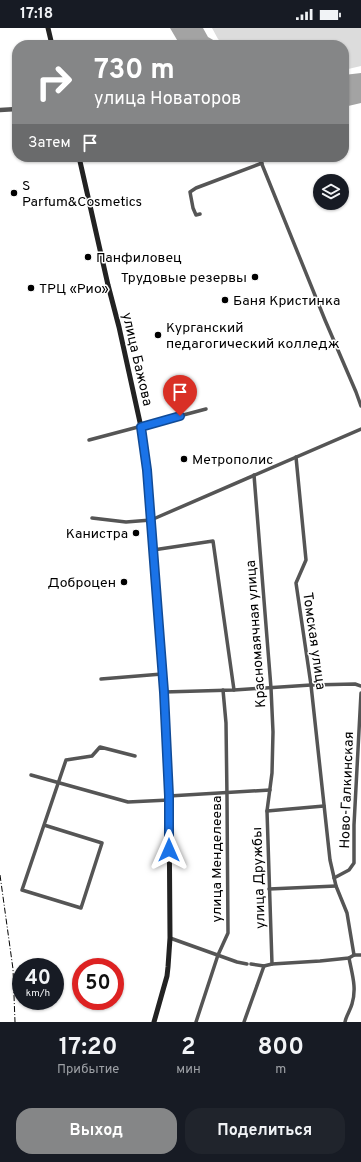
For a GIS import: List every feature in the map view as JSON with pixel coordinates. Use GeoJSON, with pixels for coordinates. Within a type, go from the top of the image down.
{"type":"FeatureCollection","features":[{"type":"Feature","properties":{"kind":"main road"},"geometry":{"type":"LineString","coordinates":[[48,28],[51,40]]}},
{"type":"Feature","properties":{"kind":"main road","name":"улица Бажова"},"geometry":{"type":"LineString","coordinates":[[80,162],[141,427],[147,470],[164,692],[169,798],[170,938],[167,976],[154,1022]]}},
{"type":"Feature","properties":{"kind":"street"},"geometry":{"type":"LineString","coordinates":[[0,110],[12,109]]}},
{"type":"Feature","properties":{"kind":"street"},"geometry":{"type":"LineString","coordinates":[[200,214],[196,215],[190,192],[196,188],[262,164],[361,406]]}},
{"type":"Feature","properties":{"kind":"street"},"geometry":{"type":"LineString","coordinates":[[88,440],[206,409]]}},
{"type":"Feature","properties":{"kind":"street"},"geometry":{"type":"LineString","coordinates":[[92,518],[126,522],[150,520],[361,428]]}},
{"type":"Feature","properties":{"kind":"street","name":"Томская улица"},"geometry":{"type":"LineString","coordinates":[[296,457],[306,560],[296,583],[311,685],[330,860],[336,886],[347,913],[354,955]]}},
{"type":"Feature","properties":{"kind":"street","name":"Красномаячная улица"},"geometry":{"type":"LineString","coordinates":[[254,475],[271,688],[273,732],[270,791]]}},
{"type":"Feature","properties":{"kind":"street"},"geometry":{"type":"LineString","coordinates":[[153,550],[213,541],[234,690]]}},
{"type":"Feature","properties":{"kind":"street"},"geometry":{"type":"LineString","coordinates":[[101,678],[162,674]]}},
{"type":"Feature","properties":{"kind":"street"},"geometry":{"type":"LineString","coordinates":[[164,692],[234,690],[311,685],[355,684],[361,686]]}},
{"type":"Feature","properties":{"kind":"street","name":"улица Менделеева"},"geometry":{"type":"LineString","coordinates":[[196,1022],[218,955],[228,933],[226,723],[224,690]]}},
{"type":"Feature","properties":{"kind":"street","name":"Ново-Галкинская"},"geometry":{"type":"LineString","coordinates":[[334,878],[349,870],[354,863],[354,825],[361,693]]}},
{"type":"Feature","properties":{"kind":"street"},"geometry":{"type":"LineString","coordinates":[[44,825],[102,843],[81,908],[22,890],[58,782],[66,760],[92,756],[100,747],[134,756]]}},
{"type":"Feature","properties":{"kind":"street"},"geometry":{"type":"LineString","coordinates":[[31,775],[128,802],[227,793],[270,791]]}},
{"type":"Feature","properties":{"kind":"street","name":"улица Дружбы"},"geometry":{"type":"LineString","coordinates":[[270,791],[267,811],[272,964]]}},
{"type":"Feature","properties":{"kind":"street"},"geometry":{"type":"LineString","coordinates":[[267,811],[324,806]]}},
{"type":"Feature","properties":{"kind":"street"},"geometry":{"type":"LineString","coordinates":[[269,889],[336,886]]}},
{"type":"Feature","properties":{"kind":"street"},"geometry":{"type":"LineString","coordinates":[[170,938],[237,962],[264,966],[272,964],[349,958],[354,955],[361,955]]}},
{"type":"Feature","properties":{"kind":"street"},"geometry":{"type":"LineString","coordinates":[[345,1022],[355,994],[349,958]]}},
{"type":"Feature","properties":{"kind":"street"},"geometry":{"type":"LineString","coordinates":[[244,1022],[264,966]]}},
{"type":"Feature","properties":{"kind":"shaded area"},"geometry":{"type":"Polygon","coordinates":[[[170,28],[203,28],[208,37],[213,40],[177,40],[170,28]]]}},
{"type":"Feature","properties":{"kind":"shaded area"},"geometry":{"type":"Polygon","coordinates":[[[212,28],[361,28],[361,66],[349,69],[349,40],[218,39],[212,28]]]}},
{"type":"Feature","properties":{"kind":"shaded area"},"geometry":{"type":"Polygon","coordinates":[[[361,73],[361,103],[349,106],[349,74],[361,73]]]}},
{"type":"Feature","properties":{"kind":"railway"},"geometry":{"type":"LineString","coordinates":[[0,875],[13,969],[15,1022]]}},
{"type":"Feature","properties":{"kind":"place","name":"S Parfum&Cosmetics"},"geometry":{"type":"Point","coordinates":[14,193]}},
{"type":"Feature","properties":{"kind":"place","name":"Панфиловец"},"geometry":{"type":"Point","coordinates":[88,257]}},
{"type":"Feature","properties":{"kind":"place","name":"Трудовые резервы"},"geometry":{"type":"Point","coordinates":[255,277]}},
{"type":"Feature","properties":{"kind":"place","name":"ТРЦ «Рио»"},"geometry":{"type":"Point","coordinates":[31,288]}},
{"type":"Feature","properties":{"kind":"place","name":"Баня Кристинка"},"geometry":{"type":"Point","coordinates":[225,300]}},
{"type":"Feature","properties":{"kind":"place","name":"Курганский педагогический колледж"},"geometry":{"type":"Point","coordinates":[158,335]}},
{"type":"Feature","properties":{"kind":"place","name":"Метрополис"},"geometry":{"type":"Point","coordinates":[184,459]}},
{"type":"Feature","properties":{"kind":"place","name":"Канистра"},"geometry":{"type":"Point","coordinates":[136,533]}},
{"type":"Feature","properties":{"kind":"place","name":"Доброцен"},"geometry":{"type":"Point","coordinates":[124,582]}},
{"type":"Feature","properties":{"kind":"route"},"geometry":{"type":"LineString","coordinates":[[169,850],[169,796],[164,692],[147,470],[141,427],[180,416]]}}]}
